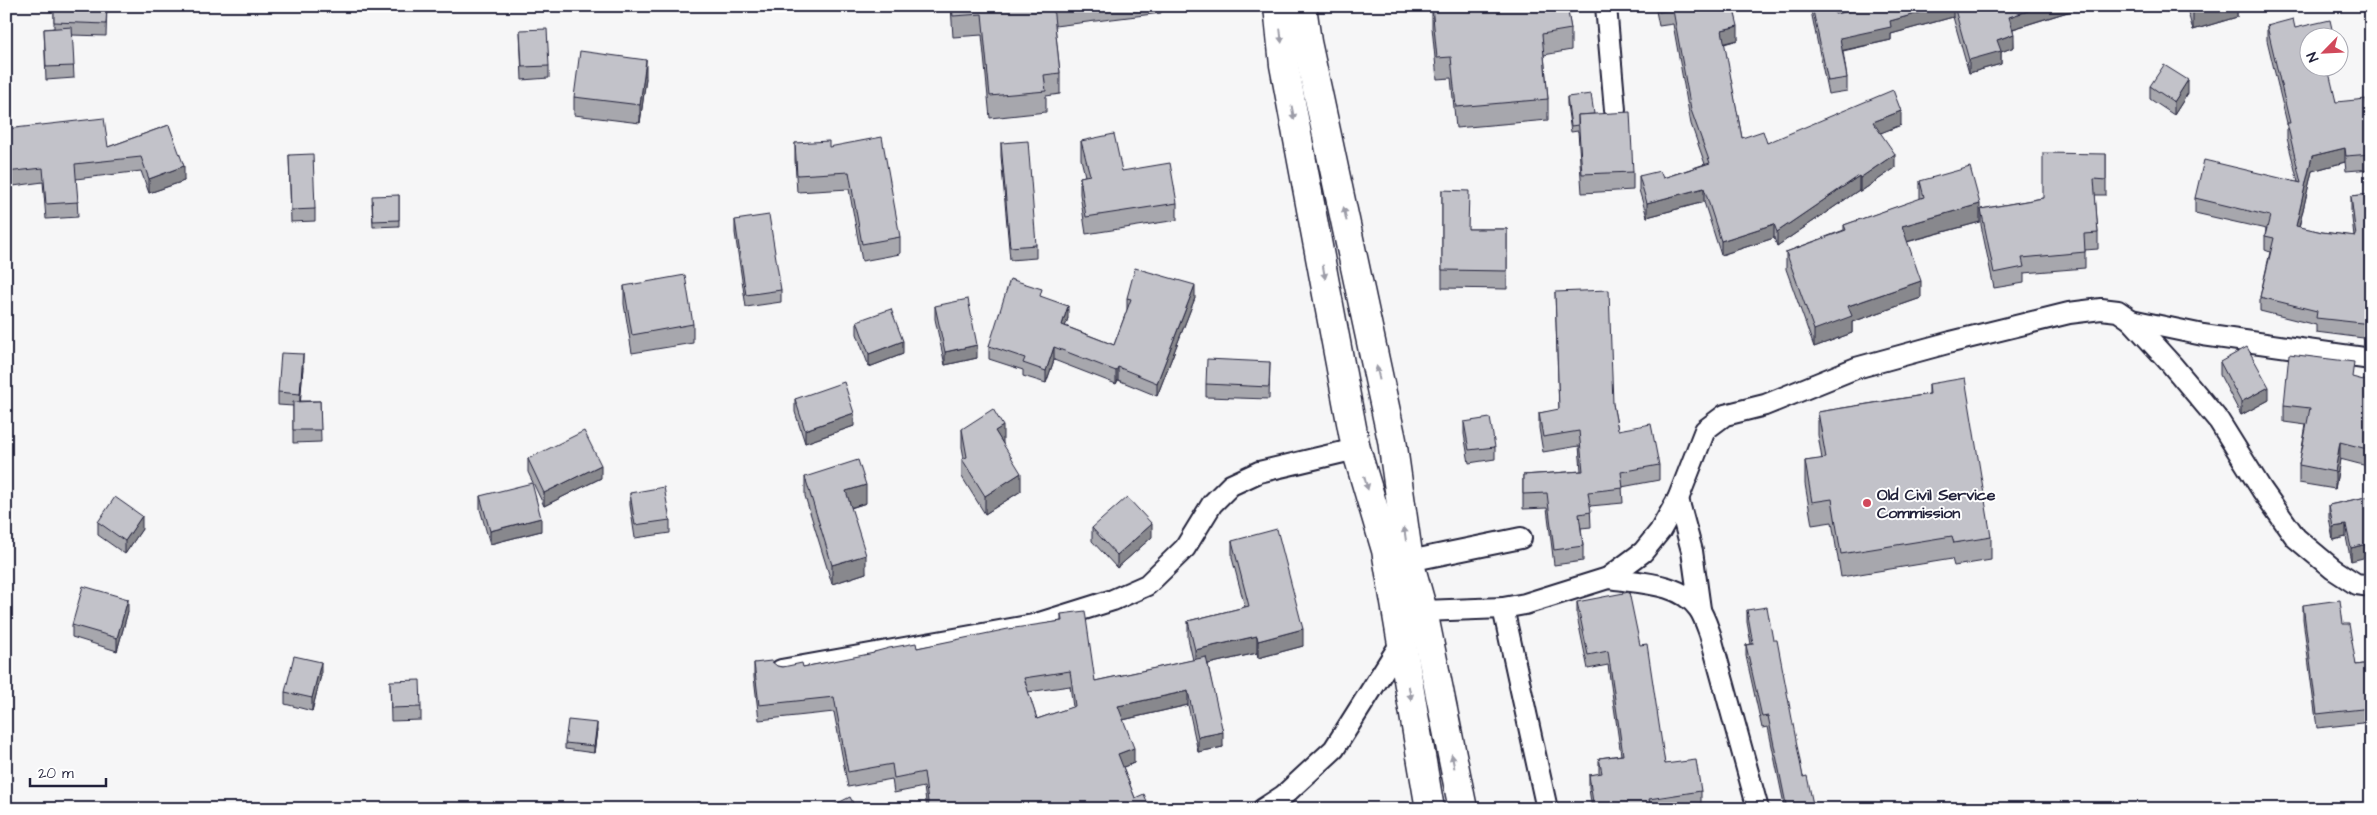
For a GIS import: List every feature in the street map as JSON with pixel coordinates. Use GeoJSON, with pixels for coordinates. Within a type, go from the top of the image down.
{"type":"FeatureCollection","features":[{"type":"Feature","properties":{"kind":"main road"},"geometry":{"type":"LineString","coordinates":[[1278,6],[1284,65],[1356,449],[1386,550],[1430,809]]}},
{"type":"Feature","properties":{"kind":"main road"},"geometry":{"type":"LineString","coordinates":[[1302,6],[1307,42],[1392,440],[1409,561],[1423,610],[1463,809]]}},
{"type":"Feature","properties":{"kind":"street"},"geometry":{"type":"LineString","coordinates":[[1606,6],[1615,110]]}},
{"type":"Feature","properties":{"kind":"street"},"geometry":{"type":"LineString","coordinates":[[1423,610],[1503,608],[1552,596],[1608,578],[1643,552],[1660,531],[1678,499],[1705,430],[1725,416],[1765,405],[1856,368],[1951,342],[2060,316],[2101,309],[2118,312],[2131,320],[2219,421],[2262,490],[2296,538],[2348,579],[2356,584],[2371,586]]}},
{"type":"Feature","properties":{"kind":"street"},"geometry":{"type":"LineString","coordinates":[[2131,320],[2203,335],[2371,359]]}},
{"type":"Feature","properties":{"kind":"street"},"geometry":{"type":"LineString","coordinates":[[781,670],[1033,625],[1113,600],[1147,585],[1185,548],[1212,504],[1231,484],[1259,472],[1356,449]]}},
{"type":"Feature","properties":{"kind":"street"},"geometry":{"type":"LineString","coordinates":[[1678,499],[1692,551],[1700,609],[1710,634],[1758,809]]}},
{"type":"Feature","properties":{"kind":"street"},"geometry":{"type":"LineString","coordinates":[[1409,561],[1521,538]]}},
{"type":"Feature","properties":{"kind":"street"},"geometry":{"type":"LineString","coordinates":[[1608,578],[1672,589],[1687,597],[1700,609]]}},
{"type":"Feature","properties":{"kind":"street"},"geometry":{"type":"LineString","coordinates":[[1503,608],[1547,809]]}},
{"type":"Feature","properties":{"kind":"street"},"geometry":{"type":"LineString","coordinates":[[1264,809],[1283,796],[1334,749],[1401,643]]}},
{"type":"Feature","properties":{"kind":"building"},"geometry":{"type":"Polygon","coordinates":[[[54,6],[107,6],[106,24],[54,22],[54,6]]]}},
{"type":"Feature","properties":{"kind":"building"},"geometry":{"type":"Polygon","coordinates":[[[952,6],[1053,6],[1060,73],[1044,75],[1046,91],[990,96],[982,14],[953,16],[952,6]]]}},
{"type":"Feature","properties":{"kind":"building"},"geometry":{"type":"Polygon","coordinates":[[[1432,6],[1567,6],[1571,29],[1542,34],[1548,99],[1456,107],[1451,57],[1437,58],[1432,6]]]}},
{"type":"Feature","properties":{"kind":"building"},"geometry":{"type":"Polygon","coordinates":[[[1658,6],[1733,6],[1738,26],[1722,30],[1742,138],[1763,131],[1767,143],[1893,90],[1901,111],[1873,122],[1895,154],[1777,232],[1774,224],[1721,241],[1704,188],[1647,203],[1639,176],[1660,171],[1663,178],[1710,163],[1691,110],[1673,10],[1659,12],[1658,6]]]}},
{"type":"Feature","properties":{"kind":"building"},"geometry":{"type":"Polygon","coordinates":[[[1812,6],[1833,6],[1835,14],[1871,6],[1944,6],[1890,21],[1891,27],[1840,38],[1847,78],[1828,81],[1812,6]]]}},
{"type":"Feature","properties":{"kind":"building"},"geometry":{"type":"Polygon","coordinates":[[[1954,6],[2043,6],[2009,17],[2014,34],[1997,40],[2001,51],[1969,60],[1954,6]]]}},
{"type":"Feature","properties":{"kind":"building"},"geometry":{"type":"Polygon","coordinates":[[[2191,6],[2211,6],[2193,11],[2191,6]]]}},
{"type":"Feature","properties":{"kind":"building"},"geometry":{"type":"Polygon","coordinates":[[[2293,19],[2295,28],[2330,20],[2332,28],[2300,28],[2300,78],[2330,78],[2336,102],[2366,99],[2371,154],[2346,156],[2345,148],[2312,156],[2296,226],[2322,232],[2356,236],[2351,196],[2371,194],[2371,324],[2316,318],[2317,311],[2260,297],[2274,238],[2265,236],[2270,216],[2195,198],[2204,160],[2301,183],[2287,123],[2290,123],[2267,26],[2293,19]]]}},
{"type":"Feature","properties":{"kind":"building"},"geometry":{"type":"Polygon","coordinates":[[[72,27],[74,66],[46,67],[44,29],[72,27]]]}},
{"type":"Feature","properties":{"kind":"building"},"geometry":{"type":"Polygon","coordinates":[[[547,29],[549,66],[522,67],[520,30],[547,29]]]}},
{"type":"Feature","properties":{"kind":"building"},"geometry":{"type":"Polygon","coordinates":[[[580,51],[646,60],[640,105],[574,97],[580,51]]]}},
{"type":"Feature","properties":{"kind":"building"},"geometry":{"type":"Polygon","coordinates":[[[2164,65],[2188,80],[2174,102],[2150,86],[2164,65]]]}},
{"type":"Feature","properties":{"kind":"building"},"geometry":{"type":"Polygon","coordinates":[[[1591,94],[1594,114],[1578,115],[1578,125],[1571,126],[1567,97],[1591,94]]]}},
{"type":"Feature","properties":{"kind":"building"},"geometry":{"type":"Polygon","coordinates":[[[1630,112],[1633,172],[1582,174],[1578,115],[1630,112]]]}},
{"type":"Feature","properties":{"kind":"building"},"geometry":{"type":"Polygon","coordinates":[[[104,118],[108,147],[169,125],[184,166],[149,179],[141,157],[75,164],[78,202],[46,204],[43,168],[6,172],[6,129],[104,118]]]}},
{"type":"Feature","properties":{"kind":"building"},"geometry":{"type":"Polygon","coordinates":[[[1114,134],[1122,171],[1170,163],[1177,203],[1086,217],[1080,177],[1090,175],[1081,141],[1114,134]]]}},
{"type":"Feature","properties":{"kind":"building"},"geometry":{"type":"Polygon","coordinates":[[[882,137],[900,237],[862,244],[849,172],[797,175],[795,143],[829,141],[829,147],[882,137]]]}},
{"type":"Feature","properties":{"kind":"building"},"geometry":{"type":"Polygon","coordinates":[[[1028,141],[1036,245],[1010,247],[1001,143],[1028,141]]]}},
{"type":"Feature","properties":{"kind":"building"},"geometry":{"type":"Polygon","coordinates":[[[2043,153],[2106,154],[2106,180],[2094,179],[2098,233],[2084,234],[2085,252],[2022,258],[2024,267],[1994,273],[1981,209],[2043,198],[2043,153]]]}},
{"type":"Feature","properties":{"kind":"building"},"geometry":{"type":"Polygon","coordinates":[[[313,154],[315,209],[291,210],[289,155],[313,154]]]}},
{"type":"Feature","properties":{"kind":"building"},"geometry":{"type":"Polygon","coordinates":[[[1970,167],[1980,204],[1902,226],[1921,281],[1848,306],[1852,316],[1814,330],[1786,252],[1846,230],[1844,225],[1924,197],[1920,181],[1970,167]]]}},
{"type":"Feature","properties":{"kind":"building"},"geometry":{"type":"Polygon","coordinates":[[[1442,190],[1469,191],[1468,229],[1507,229],[1507,271],[1442,270],[1442,190]]]}},
{"type":"Feature","properties":{"kind":"building"},"geometry":{"type":"Polygon","coordinates":[[[399,195],[399,220],[373,221],[372,196],[399,195]]]}},
{"type":"Feature","properties":{"kind":"building"},"geometry":{"type":"Polygon","coordinates":[[[769,215],[781,290],[746,295],[735,220],[769,215]]]}},
{"type":"Feature","properties":{"kind":"building"},"geometry":{"type":"Polygon","coordinates":[[[1135,268],[1195,285],[1157,383],[1118,367],[1116,371],[1054,347],[1046,371],[1023,363],[1025,358],[989,346],[1010,279],[1042,289],[1040,296],[1068,306],[1062,325],[1114,345],[1131,299],[1127,298],[1135,268]]]}},
{"type":"Feature","properties":{"kind":"building"},"geometry":{"type":"Polygon","coordinates":[[[685,275],[693,324],[632,335],[624,286],[685,275]]]}},
{"type":"Feature","properties":{"kind":"building"},"geometry":{"type":"Polygon","coordinates":[[[1609,290],[1613,404],[1618,430],[1651,424],[1659,465],[1621,472],[1623,488],[1588,492],[1591,512],[1579,514],[1583,546],[1554,550],[1547,493],[1523,494],[1523,475],[1583,471],[1579,431],[1543,437],[1539,413],[1559,409],[1555,292],[1609,290]]]}},
{"type":"Feature","properties":{"kind":"building"},"geometry":{"type":"Polygon","coordinates":[[[968,299],[977,345],[945,352],[935,306],[968,299]]]}},
{"type":"Feature","properties":{"kind":"building"},"geometry":{"type":"Polygon","coordinates":[[[891,309],[903,341],[869,354],[857,321],[891,309]]]}},
{"type":"Feature","properties":{"kind":"building"},"geometry":{"type":"Polygon","coordinates":[[[2247,347],[2269,387],[2241,402],[2220,362],[2247,347]]]}},
{"type":"Feature","properties":{"kind":"building"},"geometry":{"type":"Polygon","coordinates":[[[281,353],[303,354],[300,394],[278,392],[281,353]]]}},
{"type":"Feature","properties":{"kind":"building"},"geometry":{"type":"Polygon","coordinates":[[[2289,354],[2354,362],[2352,377],[2371,382],[2371,450],[2340,442],[2335,472],[2299,465],[2310,408],[2284,405],[2289,354]]]}},
{"type":"Feature","properties":{"kind":"building"},"geometry":{"type":"Polygon","coordinates":[[[1207,359],[1270,362],[1269,387],[1206,384],[1207,359]]]}},
{"type":"Feature","properties":{"kind":"building","name":"Old Civil Service Commission"},"geometry":{"type":"Polygon","coordinates":[[[1965,378],[1991,537],[1954,543],[1952,536],[1841,554],[1832,499],[1812,502],[1805,461],[1826,458],[1818,412],[1930,394],[1929,384],[1965,378]]]}},
{"type":"Feature","properties":{"kind":"building"},"geometry":{"type":"Polygon","coordinates":[[[844,382],[854,413],[805,430],[795,399],[844,382]]]}},
{"type":"Feature","properties":{"kind":"building"},"geometry":{"type":"Polygon","coordinates":[[[320,401],[321,430],[293,430],[293,402],[320,401]]]}},
{"type":"Feature","properties":{"kind":"building"},"geometry":{"type":"Polygon","coordinates":[[[993,409],[1003,426],[995,431],[1021,473],[985,496],[962,459],[967,457],[962,429],[993,409]]]}},
{"type":"Feature","properties":{"kind":"building"},"geometry":{"type":"Polygon","coordinates":[[[1490,418],[1495,447],[1469,450],[1464,422],[1490,418]]]}},
{"type":"Feature","properties":{"kind":"building"},"geometry":{"type":"Polygon","coordinates":[[[584,431],[601,465],[544,493],[528,459],[584,431]]]}},
{"type":"Feature","properties":{"kind":"building"},"geometry":{"type":"Polygon","coordinates":[[[858,460],[866,485],[846,491],[866,555],[832,565],[805,477],[858,460]]]}},
{"type":"Feature","properties":{"kind":"building"},"geometry":{"type":"Polygon","coordinates":[[[532,483],[541,518],[490,531],[480,496],[532,483]]]}},
{"type":"Feature","properties":{"kind":"building"},"geometry":{"type":"Polygon","coordinates":[[[664,487],[670,520],[635,525],[630,493],[664,487]]]}},
{"type":"Feature","properties":{"kind":"building"},"geometry":{"type":"Polygon","coordinates":[[[2371,496],[2371,543],[2351,548],[2346,525],[2333,527],[2329,505],[2371,496]]]}},
{"type":"Feature","properties":{"kind":"building"},"geometry":{"type":"Polygon","coordinates":[[[115,497],[142,516],[125,541],[98,522],[115,497]]]}},
{"type":"Feature","properties":{"kind":"building"},"geometry":{"type":"Polygon","coordinates":[[[1127,497],[1152,524],[1117,555],[1092,528],[1127,497]]]}},
{"type":"Feature","properties":{"kind":"building"},"geometry":{"type":"Polygon","coordinates":[[[1277,529],[1303,629],[1258,641],[1257,636],[1195,650],[1188,621],[1249,606],[1232,541],[1277,529]]]}},
{"type":"Feature","properties":{"kind":"building"},"geometry":{"type":"Polygon","coordinates":[[[83,586],[128,599],[117,638],[72,625],[83,586]]]}},
{"type":"Feature","properties":{"kind":"building"},"geometry":{"type":"Polygon","coordinates":[[[1629,592],[1640,645],[1647,644],[1665,764],[1696,760],[1701,791],[1649,799],[1651,809],[1594,809],[1589,775],[1602,773],[1599,758],[1623,755],[1608,651],[1588,655],[1577,602],[1629,592]]]}},
{"type":"Feature","properties":{"kind":"building"},"geometry":{"type":"Polygon","coordinates":[[[2340,600],[2343,624],[2349,624],[2356,665],[2371,663],[2371,708],[2317,714],[2303,605],[2340,600]]]}},
{"type":"Feature","properties":{"kind":"building"},"geometry":{"type":"Polygon","coordinates":[[[1767,607],[1773,640],[1777,640],[1803,777],[1807,776],[1814,809],[1787,809],[1768,716],[1762,717],[1746,645],[1753,644],[1747,610],[1767,607]]]}},
{"type":"Feature","properties":{"kind":"building"},"geometry":{"type":"Polygon","coordinates":[[[1085,611],[1095,681],[1206,657],[1223,732],[1198,737],[1188,691],[1118,706],[1134,748],[1118,754],[1135,798],[1144,794],[1150,809],[929,809],[924,772],[894,778],[892,764],[848,772],[834,697],[759,705],[754,663],[771,661],[777,666],[783,667],[802,663],[803,667],[916,643],[917,648],[1008,629],[1062,621],[1061,614],[1085,611]],[[1070,671],[1024,678],[1037,719],[1075,706],[1070,671]]]}},
{"type":"Feature","properties":{"kind":"building"},"geometry":{"type":"Polygon","coordinates":[[[294,656],[321,662],[312,698],[285,692],[294,656]]]}},
{"type":"Feature","properties":{"kind":"building"},"geometry":{"type":"Polygon","coordinates":[[[420,680],[421,707],[391,708],[390,681],[420,680]]]}},
{"type":"Feature","properties":{"kind":"building"},"geometry":{"type":"Polygon","coordinates":[[[568,720],[597,723],[594,746],[565,743],[568,720]]]}},
{"type":"Feature","properties":{"kind":"building"},"geometry":{"type":"Polygon","coordinates":[[[850,797],[856,809],[826,809],[850,797]]]}},
{"type":"Feature","properties":{"kind":"building"},"geometry":{"type":"Polygon","coordinates":[[[698,802],[711,809],[695,809],[698,802]]]}},
{"type":"Feature","properties":{"kind":"place","name":"Old Civil Service Commission"},"geometry":{"type":"Point","coordinates":[1867,503]}}]}
